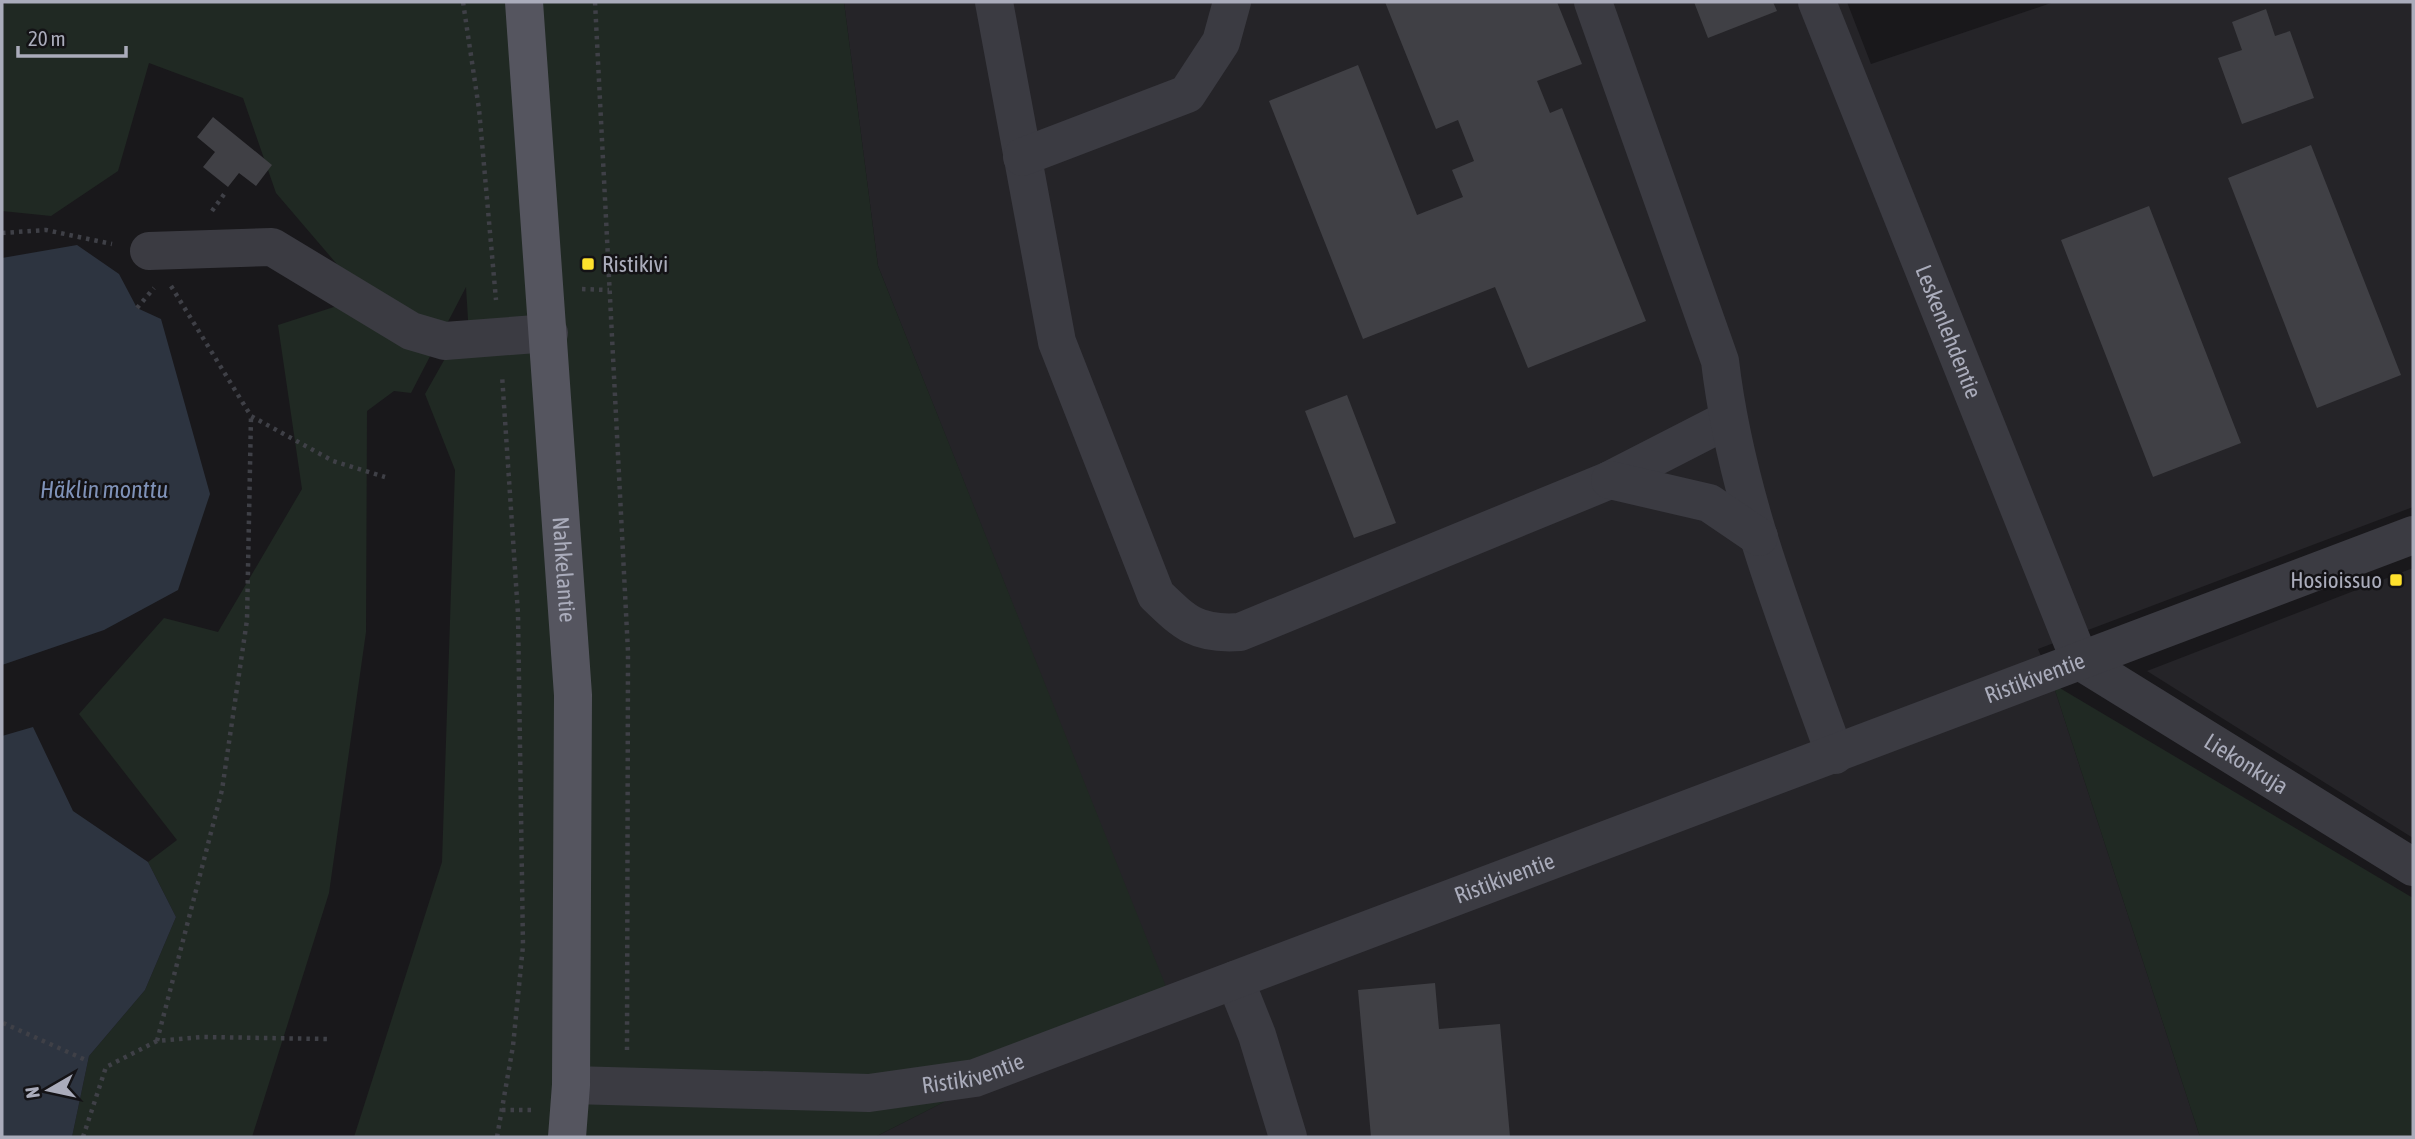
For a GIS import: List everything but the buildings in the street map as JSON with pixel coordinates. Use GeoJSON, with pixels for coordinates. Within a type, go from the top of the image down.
{"type":"FeatureCollection","features":[{"type":"Feature","properties":{"kind":"main road","name":"Nahkelantie"},"geometry":{"type":"LineString","coordinates":[[524,2],[573,695],[571,1085],[567,1137]]}},
{"type":"Feature","properties":{"kind":"street"},"geometry":{"type":"LineString","coordinates":[[994,2],[1057,342],[1156,595],[1185,623],[1213,634],[1240,632],[1610,481],[1727,420]]}},
{"type":"Feature","properties":{"kind":"street"},"geometry":{"type":"LineString","coordinates":[[1023,157],[1187,94],[1221,42],[1232,2]]}},
{"type":"Feature","properties":{"kind":"street"},"geometry":{"type":"LineString","coordinates":[[1593,2],[1720,361],[1727,420],[1759,537],[1835,755]]}},
{"type":"Feature","properties":{"kind":"street","name":"Leskenlehdentie"},"geometry":{"type":"LineString","coordinates":[[1816,2],[2080,661]]}},
{"type":"Feature","properties":{"kind":"street"},"geometry":{"type":"LineString","coordinates":[[149,251],[272,247],[411,331],[445,341],[549,333]]}},
{"type":"Feature","properties":{"kind":"street"},"geometry":{"type":"LineString","coordinates":[[1610,481],[1709,503],[1759,537]]}},
{"type":"Feature","properties":{"kind":"street","name":"Ristikiventie"},"geometry":{"type":"LineString","coordinates":[[571,1085],[869,1094],[975,1078],[2413,536]]}},
{"type":"Feature","properties":{"kind":"street","name":"Liekonkuja"},"geometry":{"type":"LineString","coordinates":[[2080,661],[2413,867]]}},
{"type":"Feature","properties":{"kind":"street"},"geometry":{"type":"LineString","coordinates":[[1235,980],[1257,1035],[1288,1137]]}},
{"type":"Feature","properties":{"kind":"path"},"geometry":{"type":"LineString","coordinates":[[463,2],[479,108],[499,335],[518,614],[523,946],[513,1046],[497,1137]]}},
{"type":"Feature","properties":{"kind":"path"},"geometry":{"type":"LineString","coordinates":[[595,2],[628,652],[627,1086]]}},
{"type":"Feature","properties":{"kind":"path"},"geometry":{"type":"LineString","coordinates":[[2,233],[46,230],[149,251],[251,416],[333,461],[385,477]]}},
{"type":"Feature","properties":{"kind":"path"},"geometry":{"type":"LineString","coordinates":[[157,1041],[222,790],[247,620],[251,416]]}},
{"type":"Feature","properties":{"kind":"path"},"geometry":{"type":"LineString","coordinates":[[3,1023],[88,1061]]}},
{"type":"Feature","properties":{"kind":"path"},"geometry":{"type":"LineString","coordinates":[[83,1137],[106,1067],[157,1041],[203,1037],[328,1039]]}},
{"type":"Feature","properties":{"kind":"shaded area"},"geometry":{"type":"Polygon","coordinates":[[[10,2],[844,2],[878,266],[1167,989],[875,1137],[354,1137],[442,862],[455,470],[425,394],[447,355],[470,352],[466,287],[411,393],[394,391],[367,411],[366,632],[329,893],[252,1137],[72,1137],[89,1056],[145,990],[176,917],[148,862],[177,840],[79,714],[164,618],[218,632],[302,489],[278,325],[365,297],[276,193],[243,98],[149,63],[118,171],[51,216],[2,211],[2,5],[10,2]]]}},
{"type":"Feature","properties":{"kind":"shaded area"},"geometry":{"type":"Polygon","coordinates":[[[844,2],[1847,2],[1871,64],[2054,2],[2413,2],[2413,507],[2038,649],[2053,684],[2200,1137],[875,1137],[1166,989],[878,266],[844,2]]]}},
{"type":"Feature","properties":{"kind":"shaded area"},"geometry":{"type":"Polygon","coordinates":[[[2413,568],[2413,838],[2147,671],[2413,568]]]}},
{"type":"Feature","properties":{"kind":"shaded area"},"geometry":{"type":"Polygon","coordinates":[[[2053,684],[2413,898],[2413,1137],[2200,1137],[2053,684]]]}},
{"type":"Feature","properties":{"kind":"water","name":"Häklin monttu"},"geometry":{"type":"Polygon","coordinates":[[[77,245],[119,274],[137,308],[161,319],[210,494],[178,590],[104,630],[2,665],[2,258],[77,245]]]}},
{"type":"Feature","properties":{"kind":"water"},"geometry":{"type":"Polygon","coordinates":[[[33,727],[73,811],[148,862],[176,917],[145,990],[89,1056],[72,1137],[2,1137],[2,736],[33,727]]]}},
{"type":"Feature","properties":{"kind":"place","name":"Ristikivi"},"geometry":{"type":"Point","coordinates":[588,264]}},
{"type":"Feature","properties":{"kind":"place","name":"Hosioissuo"},"geometry":{"type":"Point","coordinates":[2396,580]}}]}
